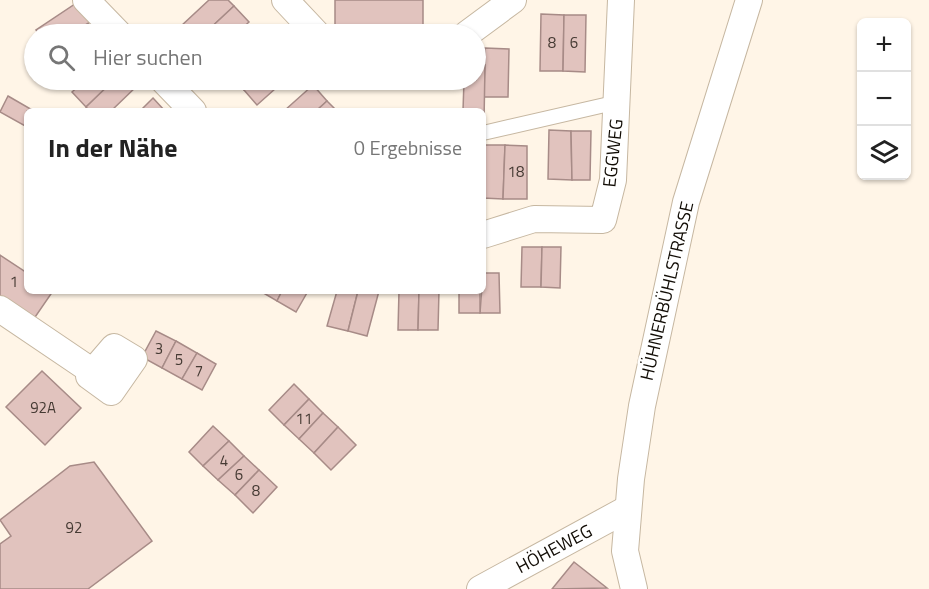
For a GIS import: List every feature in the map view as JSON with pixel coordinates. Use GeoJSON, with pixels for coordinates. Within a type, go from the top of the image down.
{"type":"FeatureCollection","features":[{"type":"Feature","properties":{"kind":"street"},"geometry":{"type":"LineString","coordinates":[[86,0],[109,24]]}},
{"type":"Feature","properties":{"kind":"street"},"geometry":{"type":"LineString","coordinates":[[285,0],[308,24]]}},
{"type":"Feature","properties":{"kind":"street"},"geometry":{"type":"LineString","coordinates":[[481,24],[513,0]]}},
{"type":"Feature","properties":{"kind":"street","name":"EGGWEG"},"geometry":{"type":"LineString","coordinates":[[486,234],[534,219],[603,220],[613,180],[621,0]]}},
{"type":"Feature","properties":{"kind":"street","name":"HÜHNERBÜHLSTRASSE"},"geometry":{"type":"LineString","coordinates":[[634,589],[625,551],[627,509],[642,406],[686,202],[749,0]]}},
{"type":"Feature","properties":{"kind":"street"},"geometry":{"type":"LineString","coordinates":[[173,90],[190,108]]}},
{"type":"Feature","properties":{"kind":"street"},"geometry":{"type":"LineString","coordinates":[[0,309],[93,372]]}},
{"type":"Feature","properties":{"kind":"street","name":"HÖHEWEG"},"geometry":{"type":"LineString","coordinates":[[480,589],[627,509]]}},
{"type":"Feature","properties":{"kind":"lane"},"geometry":{"type":"LineString","coordinates":[[486,132],[618,102]]}},
{"type":"Feature","properties":{"kind":"building"},"geometry":{"type":"Polygon","coordinates":[[[81,0],[95,19],[87,24],[45,24],[81,0]]]}},
{"type":"Feature","properties":{"kind":"building"},"geometry":{"type":"Polygon","coordinates":[[[209,0],[228,0],[234,6],[215,24],[183,24],[209,0]]]}},
{"type":"Feature","properties":{"kind":"building"},"geometry":{"type":"Polygon","coordinates":[[[335,0],[423,0],[423,24],[335,24],[335,0]]]}},
{"type":"Feature","properties":{"kind":"building"},"geometry":{"type":"Polygon","coordinates":[[[234,6],[249,22],[247,24],[215,24],[234,6]]]}},
{"type":"Feature","properties":{"kind":"building"},"geometry":{"type":"Polygon","coordinates":[[[541,14],[564,15],[563,71],[540,71],[541,14]]]}},
{"type":"Feature","properties":{"kind":"building"},"geometry":{"type":"Polygon","coordinates":[[[564,15],[586,15],[585,72],[563,71],[564,15]]]}},
{"type":"Feature","properties":{"kind":"building"},"geometry":{"type":"Polygon","coordinates":[[[486,48],[509,49],[508,97],[484,97],[486,48]]]}},
{"type":"Feature","properties":{"kind":"building"},"geometry":{"type":"Polygon","coordinates":[[[74,90],[104,90],[86,107],[72,92],[74,90]]]}},
{"type":"Feature","properties":{"kind":"building"},"geometry":{"type":"Polygon","coordinates":[[[104,90],[133,90],[114,108],[86,107],[104,90]]]}},
{"type":"Feature","properties":{"kind":"building"},"geometry":{"type":"Polygon","coordinates":[[[244,90],[274,90],[257,105],[244,90]]]}},
{"type":"Feature","properties":{"kind":"building"},"geometry":{"type":"Polygon","coordinates":[[[307,90],[317,90],[327,101],[319,108],[287,108],[307,90]]]}},
{"type":"Feature","properties":{"kind":"building"},"geometry":{"type":"Polygon","coordinates":[[[464,90],[485,90],[484,108],[463,108],[464,90]]]}},
{"type":"Feature","properties":{"kind":"building"},"geometry":{"type":"Polygon","coordinates":[[[8,96],[29,108],[24,108],[24,125],[0,112],[8,96]]]}},
{"type":"Feature","properties":{"kind":"building"},"geometry":{"type":"Polygon","coordinates":[[[153,98],[162,108],[143,108],[153,98]]]}},
{"type":"Feature","properties":{"kind":"building"},"geometry":{"type":"Polygon","coordinates":[[[327,101],[334,108],[319,108],[327,101]]]}},
{"type":"Feature","properties":{"kind":"building"},"geometry":{"type":"Polygon","coordinates":[[[549,130],[571,131],[572,180],[548,179],[549,130]]]}},
{"type":"Feature","properties":{"kind":"building"},"geometry":{"type":"Polygon","coordinates":[[[571,131],[591,131],[590,180],[572,180],[571,131]]]}},
{"type":"Feature","properties":{"kind":"building"},"geometry":{"type":"Polygon","coordinates":[[[486,145],[505,145],[503,199],[486,198],[486,145]]]}},
{"type":"Feature","properties":{"kind":"building"},"geometry":{"type":"Polygon","coordinates":[[[505,145],[527,146],[527,199],[503,199],[505,145]]]}},
{"type":"Feature","properties":{"kind":"building"},"geometry":{"type":"Polygon","coordinates":[[[522,247],[542,247],[541,287],[521,287],[522,247]]]}},
{"type":"Feature","properties":{"kind":"building"},"geometry":{"type":"Polygon","coordinates":[[[542,247],[561,247],[560,288],[541,287],[542,247]]]}},
{"type":"Feature","properties":{"kind":"building"},"geometry":{"type":"Polygon","coordinates":[[[0,255],[24,271],[24,294],[51,294],[31,323],[0,302],[0,255]]]}},
{"type":"Feature","properties":{"kind":"building"},"geometry":{"type":"Polygon","coordinates":[[[486,273],[499,273],[500,313],[480,313],[481,294],[486,294],[486,273]]]}},
{"type":"Feature","properties":{"kind":"building"},"geometry":{"type":"Polygon","coordinates":[[[265,294],[280,294],[277,301],[265,294]]]}},
{"type":"Feature","properties":{"kind":"building"},"geometry":{"type":"Polygon","coordinates":[[[280,294],[306,294],[296,312],[277,301],[280,294]]]}},
{"type":"Feature","properties":{"kind":"building"},"geometry":{"type":"Polygon","coordinates":[[[336,294],[357,294],[348,331],[327,326],[336,294]]]}},
{"type":"Feature","properties":{"kind":"building"},"geometry":{"type":"Polygon","coordinates":[[[357,294],[378,294],[367,336],[348,331],[357,294]]]}},
{"type":"Feature","properties":{"kind":"building"},"geometry":{"type":"Polygon","coordinates":[[[399,294],[419,294],[418,330],[398,330],[399,294]]]}},
{"type":"Feature","properties":{"kind":"building"},"geometry":{"type":"Polygon","coordinates":[[[419,294],[439,294],[438,330],[418,330],[419,294]]]}},
{"type":"Feature","properties":{"kind":"building"},"geometry":{"type":"Polygon","coordinates":[[[459,294],[480,294],[480,313],[459,313],[459,294]]]}},
{"type":"Feature","properties":{"kind":"building"},"geometry":{"type":"Polygon","coordinates":[[[156,331],[176,341],[162,368],[142,357],[156,331]]]}},
{"type":"Feature","properties":{"kind":"building"},"geometry":{"type":"Polygon","coordinates":[[[176,341],[197,353],[182,379],[162,368],[176,341]]]}},
{"type":"Feature","properties":{"kind":"building"},"geometry":{"type":"Polygon","coordinates":[[[197,353],[216,364],[202,390],[182,379],[197,353]]]}},
{"type":"Feature","properties":{"kind":"building"},"geometry":{"type":"Polygon","coordinates":[[[42,371],[81,408],[45,445],[6,407],[42,371]]]}},
{"type":"Feature","properties":{"kind":"building"},"geometry":{"type":"Polygon","coordinates":[[[294,384],[309,399],[284,425],[269,410],[294,384]]]}},
{"type":"Feature","properties":{"kind":"building"},"geometry":{"type":"Polygon","coordinates":[[[309,399],[323,413],[299,439],[284,425],[309,399]]]}},
{"type":"Feature","properties":{"kind":"building"},"geometry":{"type":"Polygon","coordinates":[[[323,413],[338,427],[314,453],[299,439],[323,413]]]}},
{"type":"Feature","properties":{"kind":"building"},"geometry":{"type":"Polygon","coordinates":[[[213,426],[229,441],[203,466],[189,452],[213,426]]]}},
{"type":"Feature","properties":{"kind":"building"},"geometry":{"type":"Polygon","coordinates":[[[338,427],[356,445],[331,470],[314,453],[338,427]]]}},
{"type":"Feature","properties":{"kind":"building"},"geometry":{"type":"Polygon","coordinates":[[[229,441],[244,456],[218,480],[203,466],[229,441]]]}},
{"type":"Feature","properties":{"kind":"building"},"geometry":{"type":"Polygon","coordinates":[[[244,456],[259,470],[235,495],[218,480],[244,456]]]}},
{"type":"Feature","properties":{"kind":"building"},"geometry":{"type":"Polygon","coordinates":[[[94,462],[152,541],[88,589],[0,589],[0,544],[11,536],[0,520],[70,466],[94,462]]]}},
{"type":"Feature","properties":{"kind":"building"},"geometry":{"type":"Polygon","coordinates":[[[259,470],[277,487],[253,513],[235,495],[259,470]]]}},
{"type":"Feature","properties":{"kind":"building"},"geometry":{"type":"Polygon","coordinates":[[[574,562],[607,588],[552,589],[574,562]]]}}]}
